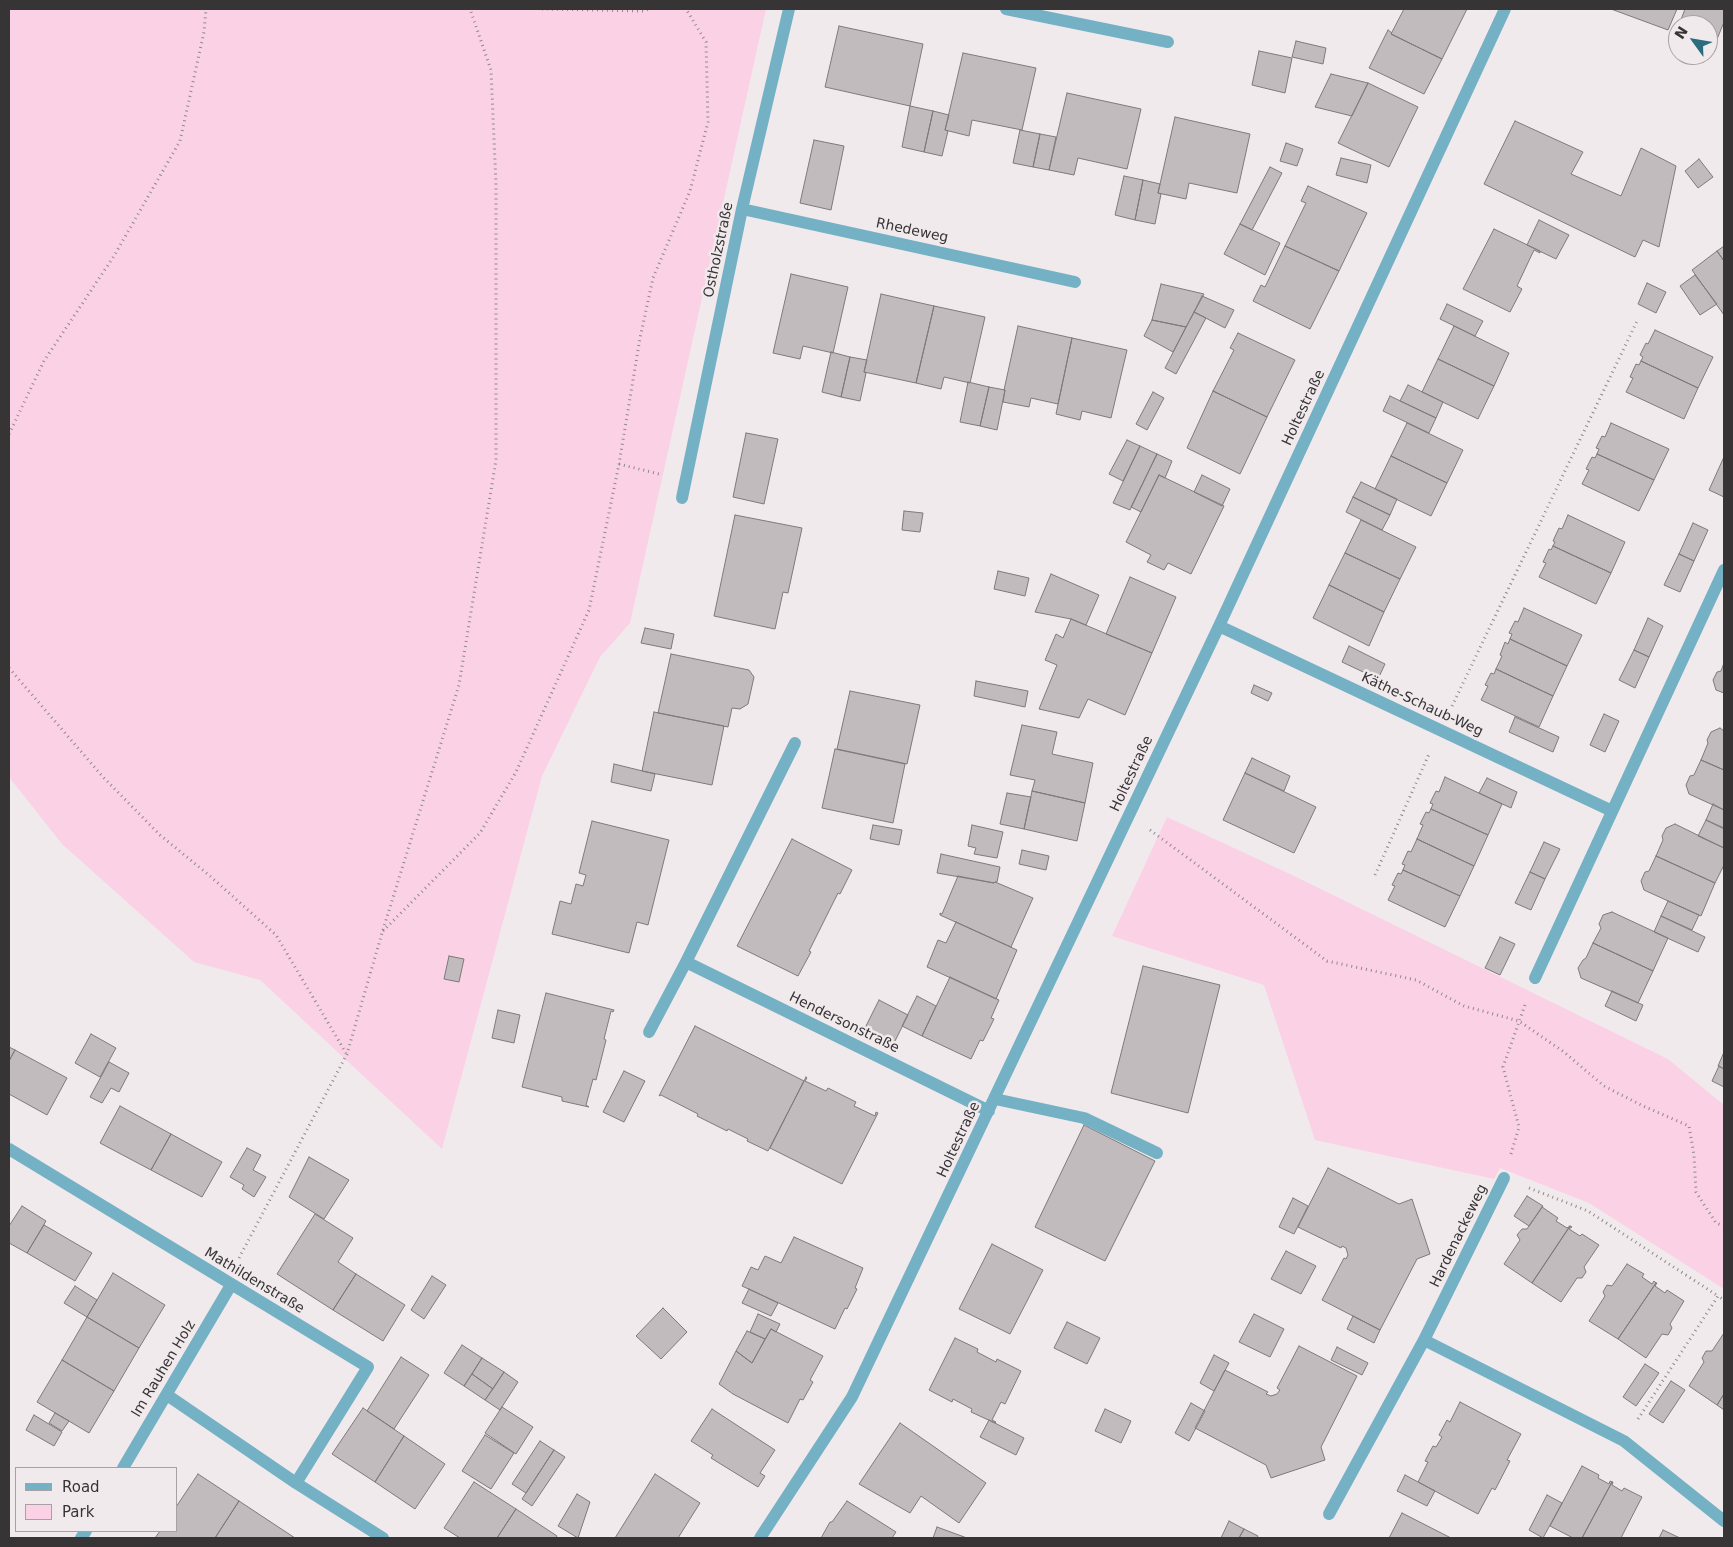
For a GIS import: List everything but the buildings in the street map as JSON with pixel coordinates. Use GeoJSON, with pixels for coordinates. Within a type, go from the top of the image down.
{"type":"FeatureCollection","features":[{"type":"Feature","properties":{"kind":"street","name":"Ostholzstraße"},"geometry":{"type":"LineString","coordinates":[[682,498],[742,209],[789,9]]}},
{"type":"Feature","properties":{"kind":"street"},"geometry":{"type":"LineString","coordinates":[[1006,9],[1168,42]]}},
{"type":"Feature","properties":{"kind":"street","name":"Holtestraße"},"geometry":{"type":"LineString","coordinates":[[760,1538],[852,1397],[1219,626],[1505,9]]}},
{"type":"Feature","properties":{"kind":"street","name":"Rhedeweg"},"geometry":{"type":"LineString","coordinates":[[742,209],[1075,282]]}},
{"type":"Feature","properties":{"kind":"street"},"geometry":{"type":"LineString","coordinates":[[1535,978],[1724,570]]}},
{"type":"Feature","properties":{"kind":"street","name":"Käthe-Schaub-Weg"},"geometry":{"type":"LineString","coordinates":[[1219,626],[1612,811]]}},
{"type":"Feature","properties":{"kind":"street"},"geometry":{"type":"LineString","coordinates":[[649,1032],[795,743]]}},
{"type":"Feature","properties":{"kind":"street","name":"Hendersonstraße"},"geometry":{"type":"LineString","coordinates":[[686,962],[989,1111]]}},
{"type":"Feature","properties":{"kind":"street"},"geometry":{"type":"LineString","coordinates":[[995,1099],[1084,1118],[1157,1153]]}},
{"type":"Feature","properties":{"kind":"street","name":"Mathildenstraße"},"geometry":{"type":"LineString","coordinates":[[9,1149],[368,1367],[296,1482]]}},
{"type":"Feature","properties":{"kind":"street","name":"Hardenackeweg"},"geometry":{"type":"LineString","coordinates":[[1329,1514],[1424,1340],[1504,1178]]}},
{"type":"Feature","properties":{"kind":"street","name":"Im Rauhen Holz"},"geometry":{"type":"LineString","coordinates":[[124,1467],[167,1395],[229,1283]]}},
{"type":"Feature","properties":{"kind":"street"},"geometry":{"type":"LineString","coordinates":[[1424,1340],[1624,1442],[1724,1521]]}},
{"type":"Feature","properties":{"kind":"street"},"geometry":{"type":"LineString","coordinates":[[167,1395],[383,1538]]}},
{"type":"Feature","properties":{"kind":"path"},"geometry":{"type":"LineString","coordinates":[[9,434],[44,361],[114,256],[180,141],[204,32],[206,9]]}},
{"type":"Feature","properties":{"kind":"path"},"geometry":{"type":"LineString","coordinates":[[229,1283],[347,1054],[382,933],[459,685],[496,460],[496,185],[491,70],[470,9]]}},
{"type":"Feature","properties":{"kind":"path"},"geometry":{"type":"LineString","coordinates":[[542,9],[644,11],[649,9]]}},
{"type":"Feature","properties":{"kind":"path"},"geometry":{"type":"LineString","coordinates":[[382,933],[480,833],[516,772],[589,610],[619,464],[640,338],[653,278],[690,191],[708,122],[706,42],[686,9]]}},
{"type":"Feature","properties":{"kind":"path"},"geometry":{"type":"LineString","coordinates":[[1375,875],[1440,730],[1638,319]]}},
{"type":"Feature","properties":{"kind":"path"},"geometry":{"type":"LineString","coordinates":[[619,464],[686,481]]}},
{"type":"Feature","properties":{"kind":"path"},"geometry":{"type":"LineString","coordinates":[[9,668],[103,777],[160,835],[210,876],[276,935],[347,1054]]}},
{"type":"Feature","properties":{"kind":"path"},"geometry":{"type":"LineString","coordinates":[[1130,814],[1327,961],[1416,980],[1464,1006],[1519,1021],[1564,1052],[1604,1086],[1689,1126],[1694,1155],[1696,1192],[1716,1224],[1724,1226]]}},
{"type":"Feature","properties":{"kind":"path"},"geometry":{"type":"LineString","coordinates":[[1504,1178],[1519,1126],[1503,1067],[1535,978]]}},
{"type":"Feature","properties":{"kind":"path","name":"Hardenackeweg"},"geometry":{"type":"LineString","coordinates":[[1504,1178],[1588,1211],[1724,1300]]}},
{"type":"Feature","properties":{"kind":"path"},"geometry":{"type":"LineString","coordinates":[[1624,1442],[1718,1296]]}},
{"type":"Feature","properties":{"kind":"green space"},"geometry":{"type":"Polygon","coordinates":[[[9,9],[766,9],[630,623],[600,657],[542,776],[442,1149],[260,980],[194,962],[62,844],[9,777],[9,9]]]}},
{"type":"Feature","properties":{"kind":"green space"},"geometry":{"type":"Polygon","coordinates":[[[1167,817],[1290,874],[1668,1059],[1724,1105],[1724,1289],[1589,1203],[1500,1168],[1494,1179],[1315,1140],[1264,985],[1112,936],[1167,817]]]}}]}
